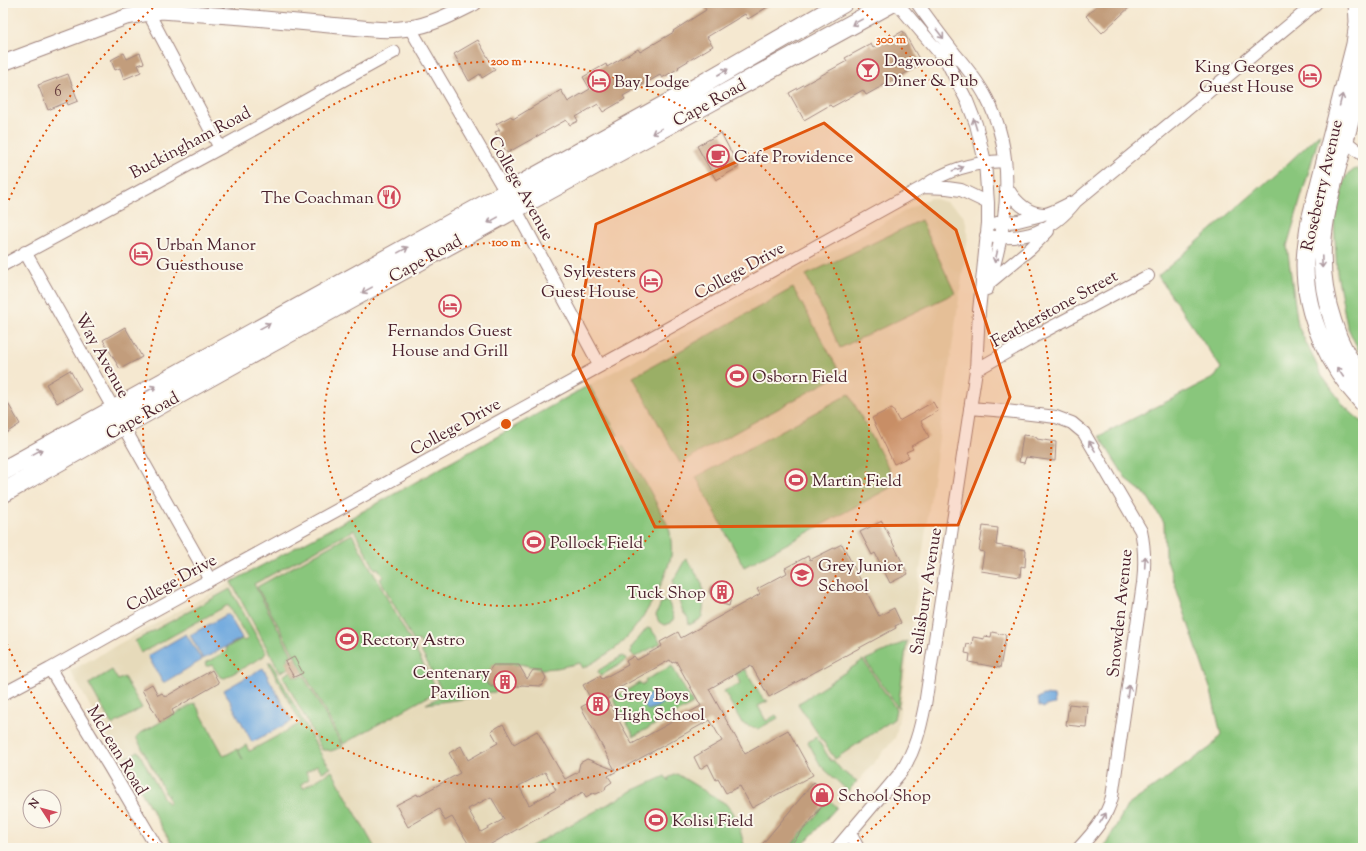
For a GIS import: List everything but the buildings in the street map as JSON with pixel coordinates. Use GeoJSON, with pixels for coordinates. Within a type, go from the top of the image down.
{"type":"FeatureCollection","features":[{"type":"Feature","properties":{"kind":"main road","name":"Cape Road"},"geometry":{"type":"LineString","coordinates":[[511,201],[689,92],[843,3]]}},
{"type":"Feature","properties":{"kind":"main road","name":"Cape Road"},"geometry":{"type":"LineString","coordinates":[[3,470],[118,417],[511,201],[891,3]]}},
{"type":"Feature","properties":{"kind":"main road","name":"Roseberry Avenue"},"geometry":{"type":"LineString","coordinates":[[1357,3],[1358,22],[1355,44],[1323,230],[1322,274],[1328,308],[1337,334],[1346,352],[1363,378]]}},
{"type":"Feature","properties":{"kind":"main road","name":"Roseberry Avenue"},"geometry":{"type":"LineString","coordinates":[[1363,74],[1339,136],[1310,220],[1306,242],[1305,265],[1306,289],[1311,313],[1318,333],[1333,362],[1363,403]]}},
{"type":"Feature","properties":{"kind":"main road","name":"Cape Road"},"geometry":{"type":"LineString","coordinates":[[3,492],[118,417]]}},
{"type":"Feature","properties":{"kind":"street"},"geometry":{"type":"LineString","coordinates":[[3,63],[147,8],[161,11],[372,29],[410,28],[447,16],[474,3]]}},
{"type":"Feature","properties":{"kind":"street","name":"Salisbury Avenue"},"geometry":{"type":"LineString","coordinates":[[837,848],[901,772],[908,761],[919,733],[926,697],[976,370],[979,311],[988,223],[985,162],[976,124],[958,80],[947,62],[897,3]]}},
{"type":"Feature","properties":{"kind":"street","name":"Salisbury Avenue"},"geometry":{"type":"LineString","coordinates":[[916,3],[970,72],[987,98],[1001,134],[1007,188],[1003,222],[989,283],[979,311]]}},
{"type":"Feature","properties":{"kind":"street"},"geometry":{"type":"LineString","coordinates":[[989,283],[1031,248],[1068,212],[1076,201],[1316,3]]}},
{"type":"Feature","properties":{"kind":"street"},"geometry":{"type":"LineString","coordinates":[[147,8],[220,148]]}},
{"type":"Feature","properties":{"kind":"street","name":"College Avenue"},"geometry":{"type":"LineString","coordinates":[[410,28],[511,201],[600,366]]}},
{"type":"Feature","properties":{"kind":"street","name":"Buckingham Road"},"geometry":{"type":"LineString","coordinates":[[3,265],[394,52]]}},
{"type":"Feature","properties":{"kind":"street"},"geometry":{"type":"LineString","coordinates":[[1339,136],[1363,155]]}},
{"type":"Feature","properties":{"kind":"street","name":"College Drive"},"geometry":{"type":"LineString","coordinates":[[3,694],[50,670],[144,616],[600,366],[923,186],[934,178],[959,168],[985,162],[1005,161]]}},
{"type":"Feature","properties":{"kind":"street"},"geometry":{"type":"LineString","coordinates":[[923,186],[962,190],[988,203]]}},
{"type":"Feature","properties":{"kind":"street"},"geometry":{"type":"LineString","coordinates":[[1007,188],[1014,199],[1024,208],[1045,214]]}},
{"type":"Feature","properties":{"kind":"street"},"geometry":{"type":"LineString","coordinates":[[988,223],[1018,221],[1045,214],[1076,201]]}},
{"type":"Feature","properties":{"kind":"street"},"geometry":{"type":"LineString","coordinates":[[986,236],[1014,238],[1038,232],[1068,212]]}},
{"type":"Feature","properties":{"kind":"street","name":"Way Avenue"},"geometry":{"type":"LineString","coordinates":[[25,252],[210,580]]}},
{"type":"Feature","properties":{"kind":"street","name":"Featherstone Street"},"geometry":{"type":"LineString","coordinates":[[976,370],[1037,335],[1148,276]]}},
{"type":"Feature","properties":{"kind":"street","name":"Snowden Avenue"},"geometry":{"type":"LineString","coordinates":[[970,408],[1056,417],[1072,423],[1084,433],[1141,531],[1145,559],[1143,583],[1110,808],[1104,818],[1079,848]]}},
{"type":"Feature","properties":{"kind":"street","name":"McLean Road"},"geometry":{"type":"LineString","coordinates":[[50,670],[157,848]]}},
{"type":"Feature","properties":{"kind":"street"},"geometry":{"type":"LineString","coordinates":[[850,833],[858,848]]}},
{"type":"Feature","properties":{"kind":"highlighted area"},"geometry":{"type":"Polygon","coordinates":[[[824,123],[956,230],[1010,397],[958,525],[655,527],[573,355],[596,224],[824,123]]]}},
{"type":"Feature","properties":{"kind":"shaded area"},"geometry":{"type":"Polygon","coordinates":[[[931,198],[946,202],[958,210],[966,222],[968,236],[897,731],[895,738],[801,848],[172,848],[70,671],[923,201],[931,198]]]}},
{"type":"Feature","properties":{"kind":"green space"},"geometry":{"type":"Polygon","coordinates":[[[1320,133],[1287,246],[1298,326],[1322,376],[1345,407],[1363,423],[1363,848],[1104,848],[1127,806],[1211,747],[1221,735],[1211,691],[1165,555],[1164,523],[1147,496],[1127,480],[1099,436],[1215,377],[1221,368],[1158,276],[1286,165],[1320,133]]]}},
{"type":"Feature","properties":{"kind":"green space"},"geometry":{"type":"Polygon","coordinates":[[[1355,169],[1363,169],[1363,360],[1347,326],[1337,273],[1334,221],[1346,176],[1355,169]]]}},
{"type":"Feature","properties":{"kind":"green space"},"geometry":{"type":"Polygon","coordinates":[[[921,220],[955,293],[840,348],[806,275],[921,220]]]}},
{"type":"Feature","properties":{"kind":"green space","name":"Osborn Field"},"geometry":{"type":"Polygon","coordinates":[[[793,288],[841,374],[680,463],[633,377],[793,288]]]}},
{"type":"Feature","properties":{"kind":"green space"},"geometry":{"type":"Polygon","coordinates":[[[589,385],[618,435],[614,437],[620,447],[623,446],[653,497],[668,525],[671,538],[671,556],[663,580],[650,605],[626,639],[617,647],[583,668],[580,663],[557,668],[542,669],[520,664],[493,665],[493,668],[491,668],[485,677],[490,686],[495,686],[496,692],[483,693],[470,698],[426,704],[445,694],[444,690],[442,691],[421,651],[424,650],[419,640],[414,642],[380,579],[383,577],[378,568],[375,569],[354,530],[254,584],[292,655],[287,658],[288,660],[286,662],[289,668],[280,672],[231,582],[373,506],[589,385]]]}},
{"type":"Feature","properties":{"kind":"green space","name":"Martin Field"},"geometry":{"type":"Polygon","coordinates":[[[849,394],[897,484],[744,567],[696,477],[849,394]]]}},
{"type":"Feature","properties":{"kind":"green space","name":"Rectory Astro"},"geometry":{"type":"Polygon","coordinates":[[[352,534],[438,691],[343,744],[257,587],[352,534]]]}},
{"type":"Feature","properties":{"kind":"green space"},"geometry":{"type":"Polygon","coordinates":[[[686,558],[702,583],[704,600],[702,616],[699,620],[689,625],[688,618],[683,612],[673,585],[673,581],[686,558]]]}},
{"type":"Feature","properties":{"kind":"green space"},"geometry":{"type":"Polygon","coordinates":[[[230,589],[266,653],[264,656],[225,678],[220,677],[212,665],[206,666],[205,663],[227,651],[226,648],[242,639],[244,641],[248,639],[228,605],[141,653],[135,641],[230,589]]]}},
{"type":"Feature","properties":{"kind":"green space"},"geometry":{"type":"Polygon","coordinates":[[[666,601],[669,603],[674,618],[671,623],[664,625],[659,622],[656,615],[661,603],[666,601]]]}},
{"type":"Feature","properties":{"kind":"green space"},"geometry":{"type":"Polygon","coordinates":[[[647,628],[651,629],[661,643],[635,657],[631,653],[631,648],[647,628]]]}},
{"type":"Feature","properties":{"kind":"green space"},"geometry":{"type":"Polygon","coordinates":[[[907,641],[898,708],[865,660],[907,641]]]}},
{"type":"Feature","properties":{"kind":"green space"},"geometry":{"type":"Polygon","coordinates":[[[622,656],[626,661],[600,676],[598,672],[599,670],[622,656]]]}},
{"type":"Feature","properties":{"kind":"green space"},"geometry":{"type":"Polygon","coordinates":[[[863,660],[896,709],[894,719],[835,759],[798,704],[863,660]]]}},
{"type":"Feature","properties":{"kind":"green space"},"geometry":{"type":"Polygon","coordinates":[[[268,662],[271,662],[323,758],[331,768],[322,772],[317,765],[306,772],[309,779],[301,784],[303,788],[332,771],[375,848],[174,848],[123,760],[138,751],[168,804],[170,800],[167,797],[169,795],[167,796],[136,737],[139,734],[195,703],[224,756],[237,749],[243,760],[238,750],[246,745],[250,751],[301,723],[268,662]]]}},
{"type":"Feature","properties":{"kind":"green space"},"geometry":{"type":"Polygon","coordinates":[[[672,666],[693,704],[634,736],[613,698],[640,683],[642,685],[646,682],[645,680],[672,666]]]}},
{"type":"Feature","properties":{"kind":"green space"},"geometry":{"type":"Polygon","coordinates":[[[745,669],[763,699],[768,701],[758,706],[766,721],[776,715],[778,718],[758,729],[742,723],[724,691],[741,683],[736,674],[745,669]]]}},
{"type":"Feature","properties":{"kind":"green space"},"geometry":{"type":"Polygon","coordinates":[[[112,670],[118,680],[124,677],[142,708],[112,725],[89,684],[112,670]]]}},
{"type":"Feature","properties":{"kind":"green space"},"geometry":{"type":"Polygon","coordinates":[[[291,671],[294,677],[297,676],[298,678],[303,675],[343,747],[331,751],[322,750],[283,676],[291,671]]]}},
{"type":"Feature","properties":{"kind":"green space"},"geometry":{"type":"Polygon","coordinates":[[[816,737],[831,761],[833,760],[842,771],[857,781],[848,791],[821,766],[808,742],[816,737]]]}},
{"type":"Feature","properties":{"kind":"green space"},"geometry":{"type":"Polygon","coordinates":[[[677,774],[726,804],[737,819],[745,848],[528,848],[634,790],[665,776],[669,781],[668,778],[677,774]]]}},
{"type":"Feature","properties":{"kind":"green space"},"geometry":{"type":"Polygon","coordinates":[[[829,800],[837,807],[800,848],[789,848],[829,800]]]}},
{"type":"Feature","properties":{"kind":"water"},"geometry":{"type":"Polygon","coordinates":[[[228,614],[242,638],[203,659],[190,635],[228,614]]]}},
{"type":"Feature","properties":{"kind":"water"},"geometry":{"type":"Polygon","coordinates":[[[186,634],[202,660],[163,683],[148,656],[186,634]]]}},
{"type":"Feature","properties":{"kind":"water"},"geometry":{"type":"Polygon","coordinates":[[[263,668],[292,721],[252,742],[224,690],[263,668]]]}},
{"type":"Feature","properties":{"kind":"water"},"geometry":{"type":"Polygon","coordinates":[[[658,692],[663,696],[664,702],[657,707],[648,710],[644,706],[644,700],[651,693],[658,692]]]}},
{"type":"Feature","properties":{"kind":"water"},"geometry":{"type":"Polygon","coordinates":[[[1044,695],[1054,696],[1055,704],[1045,706],[1044,708],[1039,706],[1038,698],[1044,695]]]}},
{"type":"Feature","properties":{"kind":"place","name":"Dagwood Diner & Pub"},"geometry":{"type":"Point","coordinates":[868,70]}},
{"type":"Feature","properties":{"kind":"place","name":"King Georges Guest House"},"geometry":{"type":"Point","coordinates":[1310,76]}},
{"type":"Feature","properties":{"kind":"place","name":"Bay Lodge"},"geometry":{"type":"Point","coordinates":[599,81]}},
{"type":"Feature","properties":{"kind":"place","name":"Cafe Providence"},"geometry":{"type":"Point","coordinates":[718,156]}},
{"type":"Feature","properties":{"kind":"place","name":"The Coachman"},"geometry":{"type":"Point","coordinates":[389,197]}},
{"type":"Feature","properties":{"kind":"place","name":"Urban Manor Guesthouse"},"geometry":{"type":"Point","coordinates":[141,254]}},
{"type":"Feature","properties":{"kind":"place","name":"Sylvesters Guest House"},"geometry":{"type":"Point","coordinates":[651,281]}},
{"type":"Feature","properties":{"kind":"place","name":"Fernandos Guest House and Grill"},"geometry":{"type":"Point","coordinates":[450,306]}},
{"type":"Feature","properties":{"kind":"place","name":"Osborn Field"},"geometry":{"type":"Point","coordinates":[737,376]}},
{"type":"Feature","properties":{"kind":"place","name":"Martin Field"},"geometry":{"type":"Point","coordinates":[796,480]}},
{"type":"Feature","properties":{"kind":"place","name":"Pollock Field"},"geometry":{"type":"Point","coordinates":[534,542]}},
{"type":"Feature","properties":{"kind":"place","name":"Grey Junior School"},"geometry":{"type":"Point","coordinates":[802,575]}},
{"type":"Feature","properties":{"kind":"place","name":"Tuck Shop"},"geometry":{"type":"Point","coordinates":[722,592]}},
{"type":"Feature","properties":{"kind":"place","name":"Rectory Astro"},"geometry":{"type":"Point","coordinates":[347,639]}},
{"type":"Feature","properties":{"kind":"place","name":"Centenary Pavilion"},"geometry":{"type":"Point","coordinates":[505,682]}},
{"type":"Feature","properties":{"kind":"place","name":"Grey Boys High School"},"geometry":{"type":"Point","coordinates":[598,704]}},
{"type":"Feature","properties":{"kind":"place","name":"School Shop"},"geometry":{"type":"Point","coordinates":[822,795]}},
{"type":"Feature","properties":{"kind":"place","name":"Kolisi Field"},"geometry":{"type":"Point","coordinates":[656,820]}}]}
